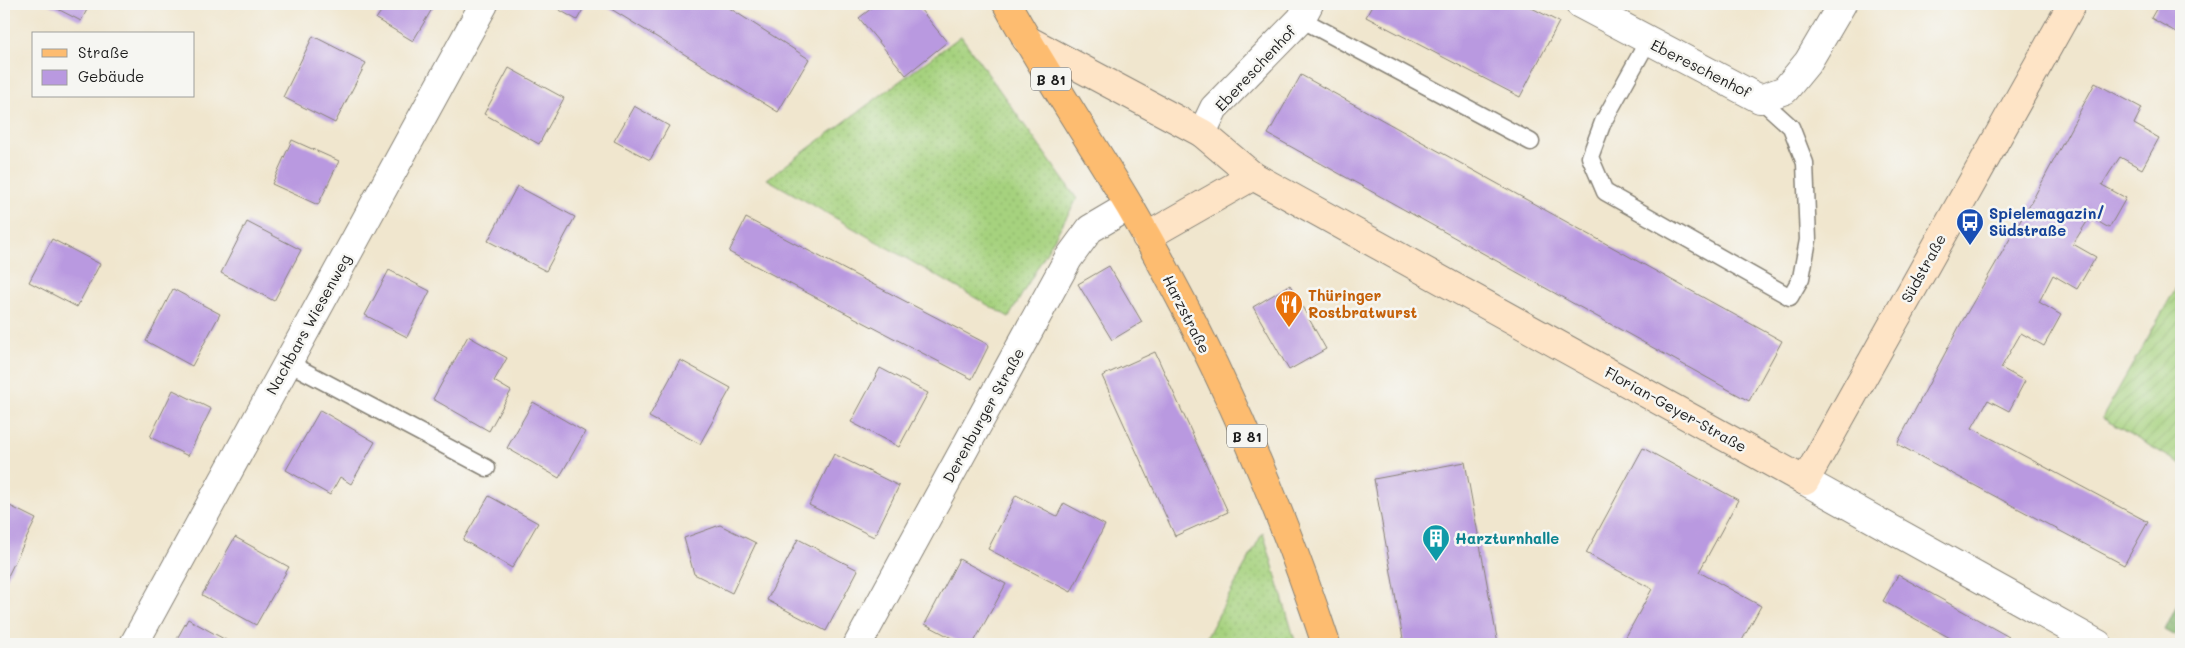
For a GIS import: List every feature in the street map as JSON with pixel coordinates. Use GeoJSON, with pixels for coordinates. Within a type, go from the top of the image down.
{"type":"FeatureCollection","features":[{"type":"Feature","properties":{"kind":"main road","name":"Harzstraße"},"geometry":{"type":"LineString","coordinates":[[1007,4],[1026,39],[1130,206],[1184,305],[1257,458],[1299,561],[1326,644]]}},
{"type":"Feature","properties":{"kind":"street","name":"Nachbars Wiesenweg"},"geometry":{"type":"LineString","coordinates":[[134,644],[484,4]]}},
{"type":"Feature","properties":{"kind":"street","name":"Ebereschenhof"},"geometry":{"type":"LineString","coordinates":[[1580,4],[1760,98],[1785,90],[1808,62],[1842,4]]}},
{"type":"Feature","properties":{"kind":"street","name":"Südstraße"},"geometry":{"type":"LineString","coordinates":[[1804,481],[2072,4]]}},
{"type":"Feature","properties":{"kind":"street","name":"Ebereschenhof"},"geometry":{"type":"LineString","coordinates":[[1202,133],[1214,108],[1305,11]]}},
{"type":"Feature","properties":{"kind":"street","name":"Florian-Geyer-Straße"},"geometry":{"type":"LineString","coordinates":[[1026,39],[1202,133],[1253,176],[2098,644]]}},
{"type":"Feature","properties":{"kind":"street"},"geometry":{"type":"LineString","coordinates":[[1146,236],[1253,176]]}},
{"type":"Feature","properties":{"kind":"street","name":"Derenburger Straße"},"geometry":{"type":"LineString","coordinates":[[858,644],[1068,259],[1090,229],[1130,206]]}},
{"type":"Feature","properties":{"kind":"lane"},"geometry":{"type":"LineString","coordinates":[[1305,11],[1531,142]]}},
{"type":"Feature","properties":{"kind":"lane"},"geometry":{"type":"LineString","coordinates":[[1648,41],[1603,122],[1590,157],[1605,192],[1790,298],[1801,278],[1808,240],[1804,163],[1792,127],[1760,98]]}},
{"type":"Feature","properties":{"kind":"lane"},"geometry":{"type":"LineString","coordinates":[[287,362],[487,468]]}},
{"type":"Feature","properties":{"kind":"green space"},"geometry":{"type":"Polygon","coordinates":[[[961,36],[1077,199],[1009,317],[767,179],[961,36]]]}},
{"type":"Feature","properties":{"kind":"green space"},"geometry":{"type":"Polygon","coordinates":[[[2181,279],[2181,464],[2102,418],[2181,279]]]}},
{"type":"Feature","properties":{"kind":"green space"},"geometry":{"type":"Polygon","coordinates":[[[1263,532],[1296,644],[1203,644],[1263,532]]]}},
{"type":"Feature","properties":{"kind":"green space"},"geometry":{"type":"Polygon","coordinates":[[[2181,597],[2181,639],[2165,630],[2181,597]]]}},
{"type":"Feature","properties":{"kind":"building"},"geometry":{"type":"Polygon","coordinates":[[[48,4],[90,4],[81,21],[48,4]]]}},
{"type":"Feature","properties":{"kind":"building"},"geometry":{"type":"Polygon","coordinates":[[[386,4],[435,4],[413,41],[376,19],[386,4]]]}},
{"type":"Feature","properties":{"kind":"building"},"geometry":{"type":"Polygon","coordinates":[[[549,4],[586,4],[577,20],[549,4]]]}},
{"type":"Feature","properties":{"kind":"building"},"geometry":{"type":"Polygon","coordinates":[[[603,4],[723,4],[809,59],[778,112],[603,4]]]}},
{"type":"Feature","properties":{"kind":"building"},"geometry":{"type":"Polygon","coordinates":[[[877,4],[916,4],[947,42],[906,75],[859,18],[877,4]]]}},
{"type":"Feature","properties":{"kind":"building"},"geometry":{"type":"Polygon","coordinates":[[[1373,4],[1524,4],[1559,22],[1520,97],[1366,17],[1373,4]]]}},
{"type":"Feature","properties":{"kind":"building"},"geometry":{"type":"Polygon","coordinates":[[[2159,4],[2181,4],[2181,35],[2151,18],[2159,4]]]}},
{"type":"Feature","properties":{"kind":"building"},"geometry":{"type":"Polygon","coordinates":[[[313,36],[366,63],[335,123],[283,97],[313,36]]]}},
{"type":"Feature","properties":{"kind":"building"},"geometry":{"type":"Polygon","coordinates":[[[509,68],[564,98],[539,144],[484,114],[509,68]]]}},
{"type":"Feature","properties":{"kind":"building"},"geometry":{"type":"Polygon","coordinates":[[[1301,75],[1782,341],[1749,401],[1268,134],[1301,75]]]}},
{"type":"Feature","properties":{"kind":"building"},"geometry":{"type":"Polygon","coordinates":[[[2095,83],[2142,108],[2134,124],[2159,138],[2142,169],[2120,157],[2110,172],[2102,185],[2126,198],[2109,228],[2090,217],[2073,244],[2096,257],[2077,289],[2053,275],[2039,302],[2061,315],[2044,346],[2021,333],[2001,368],[2025,381],[2009,411],[1988,400],[1972,428],[2148,522],[2124,565],[1897,444],[1960,325],[2033,199],[2095,83]]]}},
{"type":"Feature","properties":{"kind":"building"},"geometry":{"type":"Polygon","coordinates":[[[634,106],[669,126],[650,160],[614,141],[634,106]]]}},
{"type":"Feature","properties":{"kind":"building"},"geometry":{"type":"Polygon","coordinates":[[[292,140],[339,161],[318,205],[272,184],[292,140]]]}},
{"type":"Feature","properties":{"kind":"building"},"geometry":{"type":"Polygon","coordinates":[[[517,186],[575,217],[546,271],[488,241],[517,186]]]}},
{"type":"Feature","properties":{"kind":"building"},"geometry":{"type":"Polygon","coordinates":[[[746,218],[989,345],[972,379],[729,252],[746,218]]]}},
{"type":"Feature","properties":{"kind":"building"},"geometry":{"type":"Polygon","coordinates":[[[247,222],[301,250],[274,301],[221,273],[247,222]]]}},
{"type":"Feature","properties":{"kind":"building"},"geometry":{"type":"Polygon","coordinates":[[[52,239],[100,264],[77,307],[29,282],[52,239]]]}},
{"type":"Feature","properties":{"kind":"building"},"geometry":{"type":"Polygon","coordinates":[[[1109,266],[1142,322],[1112,340],[1078,284],[1109,266]]]}},
{"type":"Feature","properties":{"kind":"building"},"geometry":{"type":"Polygon","coordinates":[[[389,270],[430,291],[407,337],[365,315],[389,270]]]}},
{"type":"Feature","properties":{"kind":"building","name":"Thüringer Rostbratwurst"},"geometry":{"type":"Polygon","coordinates":[[[1290,285],[1326,349],[1289,370],[1253,307],[1290,285]]]}},
{"type":"Feature","properties":{"kind":"building"},"geometry":{"type":"Polygon","coordinates":[[[173,289],[220,314],[192,366],[146,341],[173,289]]]}},
{"type":"Feature","properties":{"kind":"building"},"geometry":{"type":"Polygon","coordinates":[[[468,336],[507,358],[494,381],[511,391],[489,431],[433,399],[468,336]]]}},
{"type":"Feature","properties":{"kind":"building"},"geometry":{"type":"Polygon","coordinates":[[[1155,352],[1228,512],[1175,536],[1102,376],[1155,352]]]}},
{"type":"Feature","properties":{"kind":"building"},"geometry":{"type":"Polygon","coordinates":[[[680,360],[731,388],[700,444],[649,417],[680,360]]]}},
{"type":"Feature","properties":{"kind":"building"},"geometry":{"type":"Polygon","coordinates":[[[880,368],[928,393],[899,447],[851,422],[880,368]]]}},
{"type":"Feature","properties":{"kind":"building"},"geometry":{"type":"Polygon","coordinates":[[[173,390],[211,409],[188,456],[150,437],[173,390]]]}},
{"type":"Feature","properties":{"kind":"building"},"geometry":{"type":"Polygon","coordinates":[[[533,402],[585,432],[559,478],[507,448],[533,402]]]}},
{"type":"Feature","properties":{"kind":"building"},"geometry":{"type":"Polygon","coordinates":[[[320,410],[375,442],[351,484],[340,477],[330,495],[286,470],[320,410]]]}},
{"type":"Feature","properties":{"kind":"building"},"geometry":{"type":"Polygon","coordinates":[[[1643,448],[1738,500],[1699,572],[1761,606],[1740,644],[1622,644],[1652,589],[1586,553],[1643,448]]]}},
{"type":"Feature","properties":{"kind":"building"},"geometry":{"type":"Polygon","coordinates":[[[834,454],[899,486],[874,537],[809,505],[834,454]]]}},
{"type":"Feature","properties":{"kind":"building","name":"Harzturnhalle"},"geometry":{"type":"Polygon","coordinates":[[[1465,462],[1498,644],[1404,644],[1374,479],[1465,462]]]}},
{"type":"Feature","properties":{"kind":"building"},"geometry":{"type":"Polygon","coordinates":[[[1016,495],[1057,516],[1064,503],[1105,525],[1071,592],[988,549],[1016,495]]]}},
{"type":"Feature","properties":{"kind":"building"},"geometry":{"type":"Polygon","coordinates":[[[489,496],[538,523],[512,568],[463,540],[489,496]]]}},
{"type":"Feature","properties":{"kind":"building"},"geometry":{"type":"Polygon","coordinates":[[[4,503],[36,519],[4,584],[4,503]]]}},
{"type":"Feature","properties":{"kind":"building"},"geometry":{"type":"Polygon","coordinates":[[[720,525],[756,543],[732,593],[694,574],[684,538],[720,525]]]}},
{"type":"Feature","properties":{"kind":"building"},"geometry":{"type":"Polygon","coordinates":[[[235,537],[289,567],[256,625],[202,595],[235,537]]]}},
{"type":"Feature","properties":{"kind":"building"},"geometry":{"type":"Polygon","coordinates":[[[798,539],[858,570],[826,631],[767,600],[798,539]]]}},
{"type":"Feature","properties":{"kind":"building"},"geometry":{"type":"Polygon","coordinates":[[[959,559],[1006,584],[973,644],[963,644],[925,624],[959,559]]]}},
{"type":"Feature","properties":{"kind":"building"},"geometry":{"type":"Polygon","coordinates":[[[1898,575],[2009,637],[2005,644],[1961,644],[1883,601],[1898,575]]]}},
{"type":"Feature","properties":{"kind":"building"},"geometry":{"type":"Polygon","coordinates":[[[188,619],[233,644],[174,644],[188,619]]]}},
{"type":"Feature","properties":{"kind":"place","name":"Spielemagazin/ Südstraße"},"geometry":{"type":"Point","coordinates":[1970,246]}},
{"type":"Feature","properties":{"kind":"place","name":"Thüringer Rostbratwurst"},"geometry":{"type":"Point","coordinates":[1289,328]}},
{"type":"Feature","properties":{"kind":"place","name":"Harzturnhalle"},"geometry":{"type":"Point","coordinates":[1436,562]}}]}
